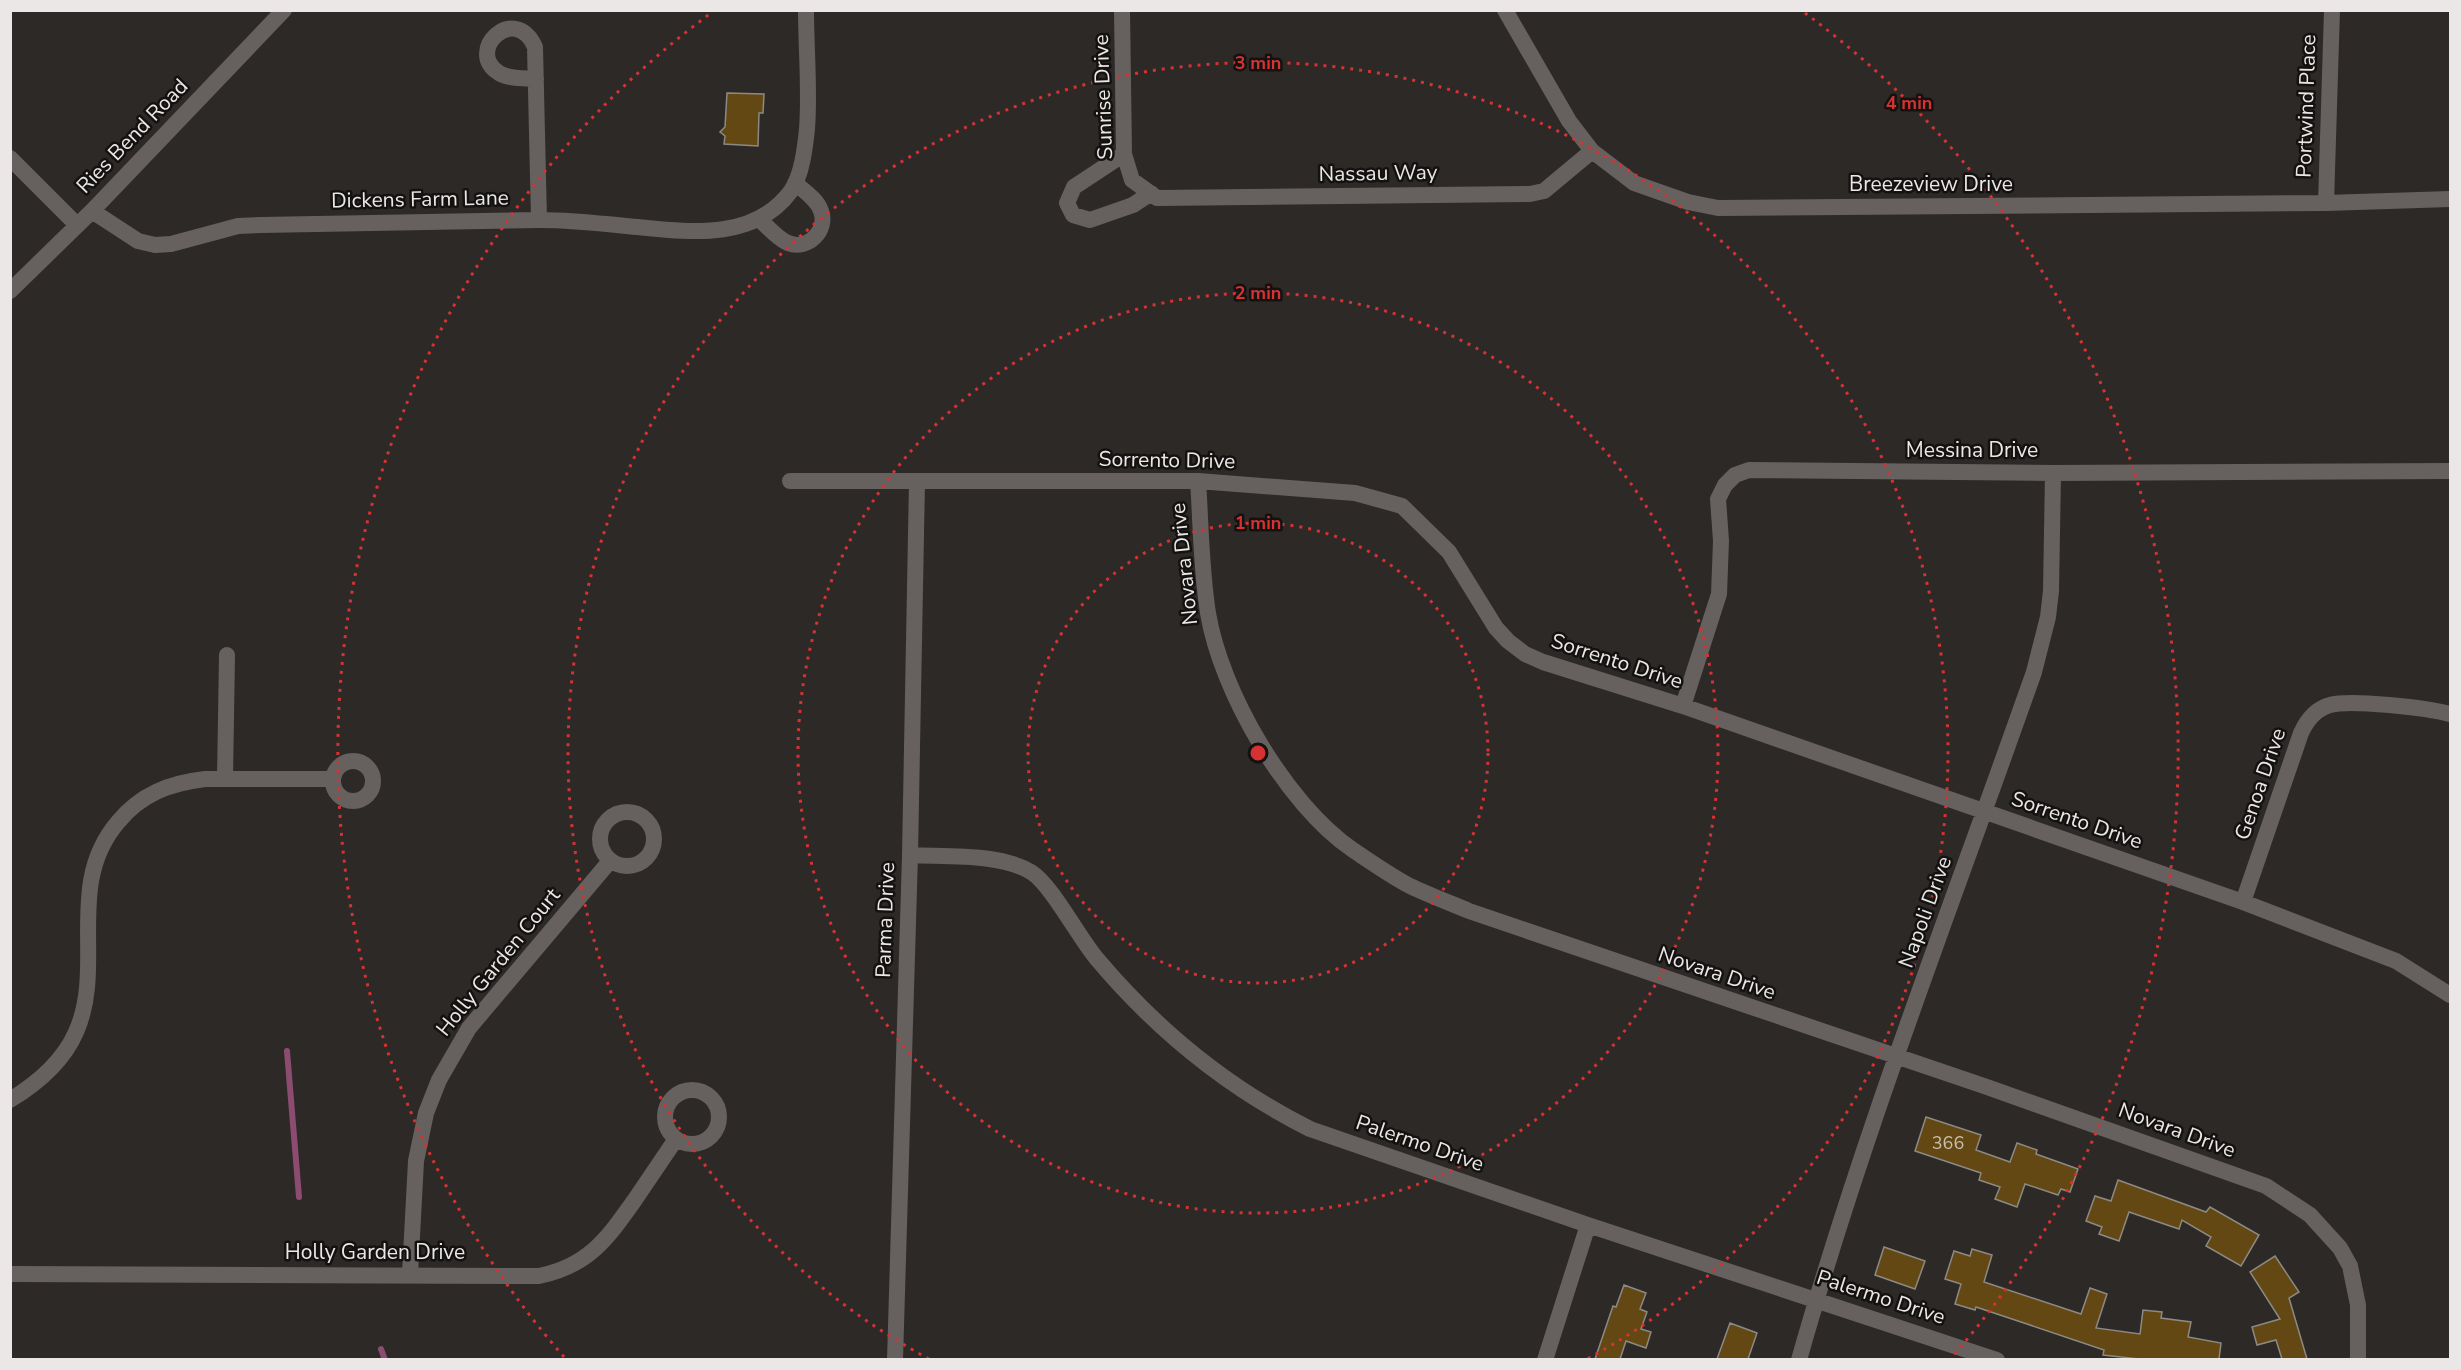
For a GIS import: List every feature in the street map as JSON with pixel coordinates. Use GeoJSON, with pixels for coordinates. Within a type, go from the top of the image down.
{"type":"FeatureCollection","features":[{"type":"Feature","properties":{"kind":"street","name":"Ries Bend Road"},"geometry":{"type":"LineString","coordinates":[[10,291],[92,211],[284,10]]}},
{"type":"Feature","properties":{"kind":"street","name":"Dickens Farm Lane"},"geometry":{"type":"LineString","coordinates":[[92,211],[138,241],[155,245],[171,244],[238,226],[539,220],[700,232],[742,225],[759,219],[790,192],[795,183],[807,128],[806,10]]}},
{"type":"Feature","properties":{"kind":"street","name":"Sunrise Drive"},"geometry":{"type":"LineString","coordinates":[[1122,10],[1124,154],[1132,180]]}},
{"type":"Feature","properties":{"kind":"street","name":"Breezeview Drive"},"geometry":{"type":"LineString","coordinates":[[1505,10],[1569,121],[1592,151],[1634,183],[1688,202],[1718,208],[2326,203],[2451,199]]}},
{"type":"Feature","properties":{"kind":"street","name":"Portwind Place"},"geometry":{"type":"LineString","coordinates":[[2326,203],[2332,10]]}},
{"type":"Feature","properties":{"kind":"street"},"geometry":{"type":"LineString","coordinates":[[536,79],[539,220]]}},
{"type":"Feature","properties":{"kind":"street","name":"Nassau Way"},"geometry":{"type":"LineString","coordinates":[[1132,180],[1157,198],[1530,195],[1544,191],[1592,151]]}},
{"type":"Feature","properties":{"kind":"street"},"geometry":{"type":"LineString","coordinates":[[1124,154],[1074,187],[1067,203],[1073,215],[1090,220],[1132,205],[1150,193]]}},
{"type":"Feature","properties":{"kind":"street"},"geometry":{"type":"LineString","coordinates":[[10,158],[77,225]]}},
{"type":"Feature","properties":{"kind":"street"},"geometry":{"type":"LineString","coordinates":[[759,219],[786,242],[802,244],[817,236],[822,228],[821,210],[817,202],[795,183]]}},
{"type":"Feature","properties":{"kind":"street","name":"Messina Drive"},"geometry":{"type":"LineString","coordinates":[[1683,706],[1719,594],[1718,499],[1725,485],[1735,475],[1749,471],[2053,473],[2451,471]]}},
{"type":"Feature","properties":{"kind":"street","name":"Napoli Drive"},"geometry":{"type":"LineString","coordinates":[[1799,1359],[1816,1299],[1896,1057],[2034,672],[2048,617],[2051,591],[2053,473]]}},
{"type":"Feature","properties":{"kind":"street","name":"Sorrento Drive"},"geometry":{"type":"LineString","coordinates":[[790,481],[1198,481],[1355,493],[1402,506],[1449,552],[1496,628],[1517,647],[1543,662],[1683,706],[2243,902],[2396,961],[2451,995]]}},
{"type":"Feature","properties":{"kind":"street","name":"Novara Drive"},"geometry":{"type":"LineString","coordinates":[[1198,481],[1203,574],[1209,615],[1230,682],[1260,743],[1302,802],[1325,827],[1351,849],[1409,885],[1469,911],[1987,1087],[2266,1186],[2310,1215],[2326,1230],[2350,1266],[2358,1305],[2358,1359]]}},
{"type":"Feature","properties":{"kind":"street","name":"Parma Drive"},"geometry":{"type":"LineString","coordinates":[[895,1359],[917,482]]}},
{"type":"Feature","properties":{"kind":"street"},"geometry":{"type":"LineString","coordinates":[[225,779],[227,655]]}},
{"type":"Feature","properties":{"kind":"street","name":"Genoa Drive"},"geometry":{"type":"LineString","coordinates":[[2243,902],[2301,733],[2307,720],[2318,710],[2340,703],[2433,710],[2451,714]]}},
{"type":"Feature","properties":{"kind":"street"},"geometry":{"type":"LineString","coordinates":[[10,1100],[56,1064],[77,1031],[86,989],[90,874],[98,852],[110,831],[128,810],[146,796],[186,781],[331,779]]}},
{"type":"Feature","properties":{"kind":"street","name":"Palermo Drive"},"geometry":{"type":"LineString","coordinates":[[909,855],[994,860],[1032,873],[1043,883],[1091,952],[1119,985],[1200,1059],[1270,1109],[1310,1129],[1588,1225],[1997,1359]]}},
{"type":"Feature","properties":{"kind":"street","name":"Holly Garden Court"},"geometry":{"type":"LineString","coordinates":[[410,1274],[416,1161],[426,1113],[439,1080],[469,1028],[610,861]]}},
{"type":"Feature","properties":{"kind":"street","name":"Holly Garden Drive"},"geometry":{"type":"LineString","coordinates":[[10,1274],[539,1275],[558,1272],[596,1250],[610,1235],[676,1139]]}},
{"type":"Feature","properties":{"kind":"street"},"geometry":{"type":"LineString","coordinates":[[1545,1359],[1588,1225]]}},
{"type":"Feature","properties":{"kind":"building"},"geometry":{"type":"Polygon","coordinates":[[[727,93],[764,94],[763,113],[759,113],[758,146],[724,144],[725,136],[720,132],[725,127],[727,93]]]}},
{"type":"Feature","properties":{"kind":"building"},"geometry":{"type":"Polygon","coordinates":[[[1926,1117],[1981,1135],[1976,1150],[2010,1162],[2017,1143],[2037,1150],[2036,1154],[2078,1169],[2070,1192],[2061,1189],[2058,1195],[2025,1184],[2017,1207],[1995,1199],[2000,1187],[1979,1180],[1981,1173],[1915,1151],[1926,1117]]]}},
{"type":"Feature","properties":{"kind":"building"},"geometry":{"type":"Polygon","coordinates":[[[2118,1180],[2206,1212],[2210,1207],[2259,1235],[2241,1266],[2206,1246],[2211,1237],[2182,1220],[2179,1229],[2129,1212],[2119,1241],[2099,1234],[2102,1227],[2086,1221],[2095,1196],[2111,1201],[2118,1180]]]}},
{"type":"Feature","properties":{"kind":"building"},"geometry":{"type":"Polygon","coordinates":[[[1884,1247],[1925,1261],[1915,1289],[1875,1275],[1884,1247]]]}},
{"type":"Feature","properties":{"kind":"building"},"geometry":{"type":"Polygon","coordinates":[[[1972,1249],[1992,1255],[1984,1282],[2081,1314],[2090,1288],[2107,1294],[2096,1328],[2140,1334],[2143,1310],[2162,1312],[2161,1318],[2191,1322],[2188,1337],[2221,1343],[2219,1359],[2139,1359],[2103,1355],[2104,1350],[1976,1307],[1975,1310],[1955,1304],[1961,1284],[1945,1279],[1954,1251],[1970,1256],[1972,1249]]]}},
{"type":"Feature","properties":{"kind":"building"},"geometry":{"type":"Polygon","coordinates":[[[2275,1256],[2299,1292],[2289,1298],[2307,1359],[2282,1359],[2276,1340],[2257,1345],[2252,1327],[2280,1319],[2250,1272],[2275,1256]]]}},
{"type":"Feature","properties":{"kind":"building"},"geometry":{"type":"Polygon","coordinates":[[[1624,1285],[1646,1293],[1640,1309],[1647,1312],[1641,1329],[1651,1332],[1646,1348],[1626,1341],[1620,1359],[1595,1359],[1613,1306],[1616,1307],[1624,1285]]]}},
{"type":"Feature","properties":{"kind":"building"},"geometry":{"type":"Polygon","coordinates":[[[1730,1323],[1757,1333],[1748,1359],[1717,1359],[1730,1323]]]}},
{"type":"Feature","properties":{"kind":"waterway"},"geometry":{"type":"LineString","coordinates":[[287,1051],[299,1197]]}},
{"type":"Feature","properties":{"kind":"waterway"},"geometry":{"type":"LineString","coordinates":[[381,1349],[385,1360]]}}]}
